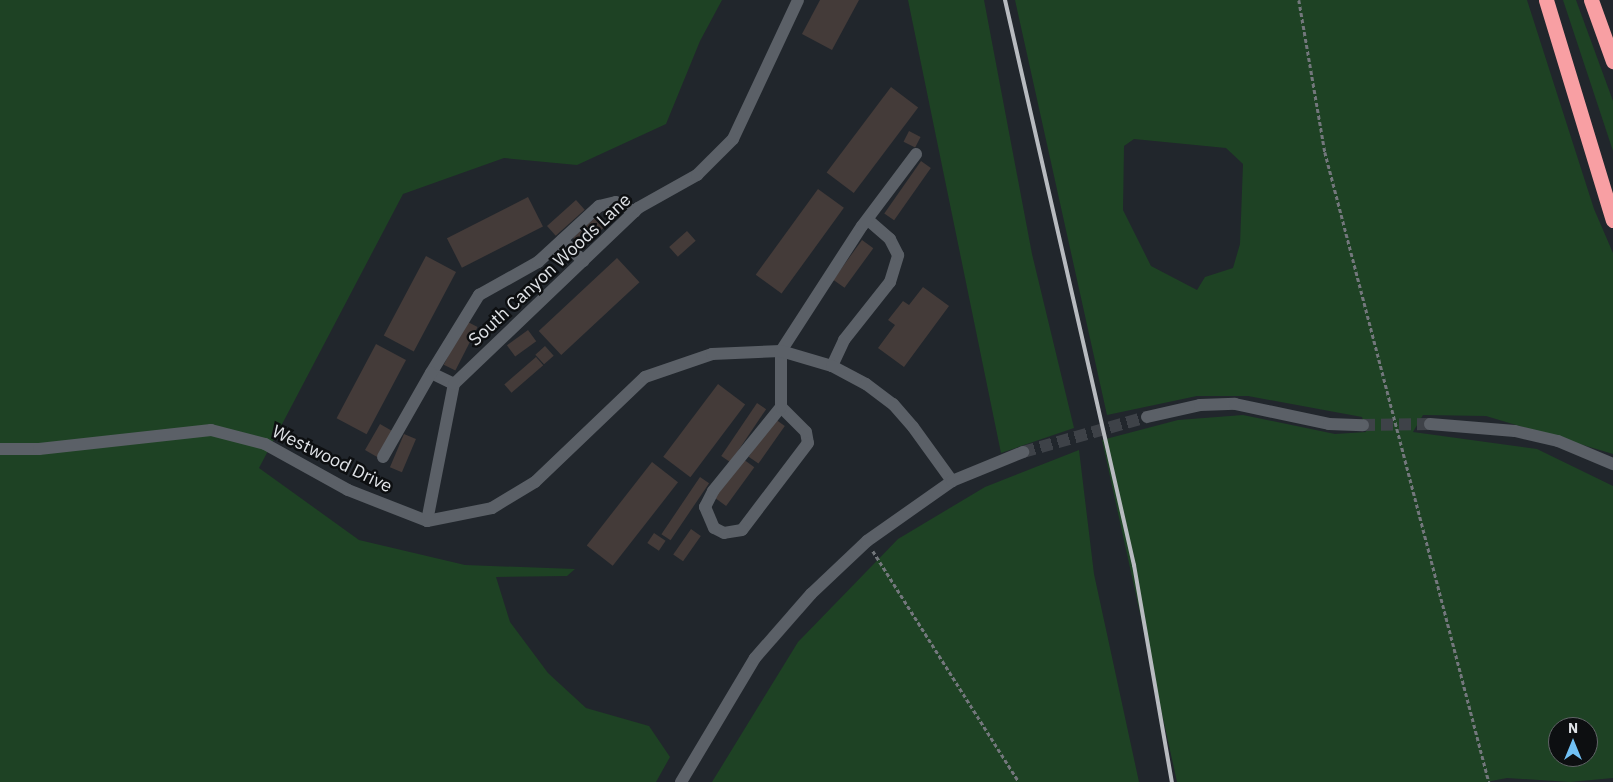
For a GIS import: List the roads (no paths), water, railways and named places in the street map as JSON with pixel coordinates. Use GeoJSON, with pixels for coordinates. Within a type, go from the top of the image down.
{"type":"FeatureCollection","features":[{"type":"Feature","properties":{"kind":"highway"},"geometry":{"type":"LineString","coordinates":[[1546,0],[1587,127],[1613,220]]}},
{"type":"Feature","properties":{"kind":"highway"},"geometry":{"type":"LineString","coordinates":[[1591,0],[1613,61]]}},
{"type":"Feature","properties":{"kind":"highway"},"geometry":{"type":"LineString","coordinates":[[1587,127],[1613,192]]}},
{"type":"Feature","properties":{"kind":"street","name":"South Canyon Woods Lane"},"geometry":{"type":"LineString","coordinates":[[454,384],[635,212],[697,175],[733,139],[798,0]]}},
{"type":"Feature","properties":{"kind":"street"},"geometry":{"type":"LineString","coordinates":[[781,407],[806,432],[808,442],[742,530],[724,533],[714,528],[705,507],[713,491],[781,407],[782,352],[868,220],[916,154]]}},
{"type":"Feature","properties":{"kind":"street"},"geometry":{"type":"LineString","coordinates":[[383,457],[472,302],[528,269],[608,202],[635,212]]}},
{"type":"Feature","properties":{"kind":"street"},"geometry":{"type":"LineString","coordinates":[[832,366],[844,340],[890,282],[898,255],[890,239],[868,220]]}},
{"type":"Feature","properties":{"kind":"street"},"geometry":{"type":"LineString","coordinates":[[562,240],[583,261]]}},
{"type":"Feature","properties":{"kind":"street"},"geometry":{"type":"LineString","coordinates":[[431,373],[454,384],[427,521],[492,508],[535,482],[645,377],[712,354],[782,352],[832,366],[893,404],[952,481]]}},
{"type":"Feature","properties":{"kind":"street"},"geometry":{"type":"LineString","coordinates":[[1147,416],[1200,405],[1235,404],[1329,424],[1363,425]]}},
{"type":"Feature","properties":{"kind":"street"},"geometry":{"type":"LineString","coordinates":[[1430,424],[1515,431],[1558,441],[1613,464]]}},
{"type":"Feature","properties":{"kind":"street","name":"Westwood Drive"},"geometry":{"type":"LineString","coordinates":[[0,449],[39,449],[163,432],[211,430],[265,444],[348,490],[427,521]]}},
{"type":"Feature","properties":{"kind":"street"},"geometry":{"type":"LineString","coordinates":[[681,782],[755,658],[811,594],[867,541],[952,481],[1023,452]]}},
{"type":"Feature","properties":{"kind":"tunnel"},"geometry":{"type":"LineString","coordinates":[[1023,452],[1147,417]]}},
{"type":"Feature","properties":{"kind":"tunnel"},"geometry":{"type":"LineString","coordinates":[[1363,425],[1430,424]]}},
{"type":"Feature","properties":{"kind":"railway"},"geometry":{"type":"LineString","coordinates":[[1005,0],[1134,565],[1172,782]]}}]}
